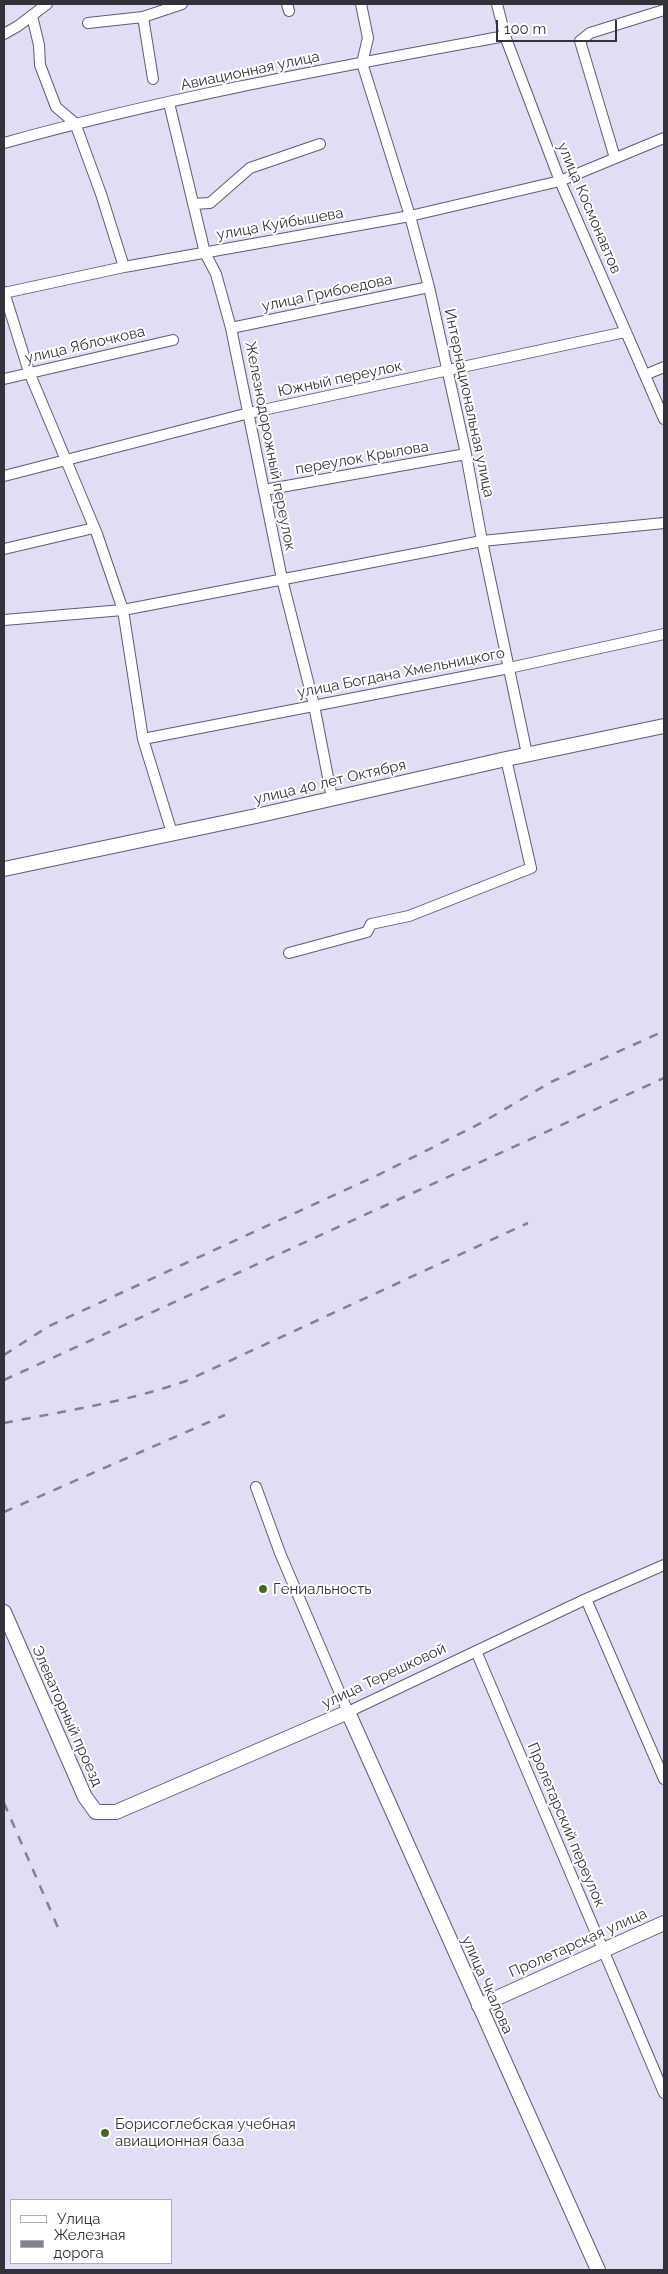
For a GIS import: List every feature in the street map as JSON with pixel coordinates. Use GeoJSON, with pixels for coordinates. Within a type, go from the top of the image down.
{"type":"FeatureCollection","features":[{"type":"Feature","properties":{"kind":"street"},"geometry":{"type":"LineString","coordinates":[[4,34],[47,4]]}},
{"type":"Feature","properties":{"kind":"street"},"geometry":{"type":"LineString","coordinates":[[88,24],[143,17],[182,4]]}},
{"type":"Feature","properties":{"kind":"street"},"geometry":{"type":"LineString","coordinates":[[361,4],[368,38],[362,63]]}},
{"type":"Feature","properties":{"kind":"street","name":"улица Космонавтов"},"geometry":{"type":"LineString","coordinates":[[497,4],[505,36],[560,181],[664,419]]}},
{"type":"Feature","properties":{"kind":"street"},"geometry":{"type":"LineString","coordinates":[[615,158],[580,41],[590,33],[664,10]]}},
{"type":"Feature","properties":{"kind":"street"},"geometry":{"type":"LineString","coordinates":[[32,16],[39,45],[40,65],[56,107],[75,123],[102,194],[124,267]]}},
{"type":"Feature","properties":{"kind":"street"},"geometry":{"type":"LineString","coordinates":[[143,17],[153,79]]}},
{"type":"Feature","properties":{"kind":"street","name":"Авиационная улица"},"geometry":{"type":"LineString","coordinates":[[4,143],[75,123],[362,63],[505,36]]}},
{"type":"Feature","properties":{"kind":"street","name":"Интернациональная улица"},"geometry":{"type":"LineString","coordinates":[[362,63],[410,216],[429,287],[466,454],[482,541],[527,754]]}},
{"type":"Feature","properties":{"kind":"street","name":"Железнодорожный переулок"},"geometry":{"type":"LineString","coordinates":[[169,103],[205,253],[216,274],[231,328],[282,579],[314,705],[332,798]]}},
{"type":"Feature","properties":{"kind":"street","name":"улица Куйбышева"},"geometry":{"type":"LineString","coordinates":[[4,292],[124,267],[410,216],[560,181],[664,138]]}},
{"type":"Feature","properties":{"kind":"street"},"geometry":{"type":"LineString","coordinates":[[193,204],[210,204],[250,168],[320,144]]}},
{"type":"Feature","properties":{"kind":"street","name":"улица Грибоедова"},"geometry":{"type":"LineString","coordinates":[[231,328],[429,287]]}},
{"type":"Feature","properties":{"kind":"street"},"geometry":{"type":"LineString","coordinates":[[4,292],[29,372],[94,528],[123,610],[142,739],[172,833]]}},
{"type":"Feature","properties":{"kind":"street","name":"Южный переулок"},"geometry":{"type":"LineString","coordinates":[[4,476],[249,413],[448,372],[625,332]]}},
{"type":"Feature","properties":{"kind":"street","name":"улица Яблочкова"},"geometry":{"type":"LineString","coordinates":[[4,379],[173,340]]}},
{"type":"Feature","properties":{"kind":"street"},"geometry":{"type":"LineString","coordinates":[[644,375],[664,367]]}},
{"type":"Feature","properties":{"kind":"street","name":"переулок Крылова"},"geometry":{"type":"LineString","coordinates":[[264,490],[466,454]]}},
{"type":"Feature","properties":{"kind":"street"},"geometry":{"type":"LineString","coordinates":[[4,620],[123,610],[482,541],[664,524]]}},
{"type":"Feature","properties":{"kind":"street"},"geometry":{"type":"LineString","coordinates":[[4,549],[94,528]]}},
{"type":"Feature","properties":{"kind":"street","name":"улица Богдана Хмельницкого"},"geometry":{"type":"LineString","coordinates":[[142,739],[509,668],[664,634]]}},
{"type":"Feature","properties":{"kind":"street","name":"улица 40 лет Октября"},"geometry":{"type":"LineString","coordinates":[[4,869],[527,754],[664,726]]}},
{"type":"Feature","properties":{"kind":"street"},"geometry":{"type":"LineString","coordinates":[[289,953],[367,932],[371,924],[409,916],[531,868],[506,759]]}},
{"type":"Feature","properties":{"kind":"street"},"geometry":{"type":"LineString","coordinates":[[256,1486],[280,1553],[348,1712]]}},
{"type":"Feature","properties":{"kind":"street","name":"улица Терешковой"},"geometry":{"type":"LineString","coordinates":[[116,1812],[348,1712],[586,1599],[664,1565]]}},
{"type":"Feature","properties":{"kind":"street"},"geometry":{"type":"LineString","coordinates":[[586,1599],[664,1779]]}},
{"type":"Feature","properties":{"kind":"street","name":"Элеваторный проезд"},"geometry":{"type":"LineString","coordinates":[[4,1612],[84,1797],[96,1812],[116,1812]]}},
{"type":"Feature","properties":{"kind":"street","name":"Пролетарский переулок"},"geometry":{"type":"LineString","coordinates":[[476,1651],[664,2094]]}},
{"type":"Feature","properties":{"kind":"street","name":"улица Чкалова"},"geometry":{"type":"LineString","coordinates":[[348,1712],[598,2270]]}},
{"type":"Feature","properties":{"kind":"street","name":"Пролетарская улица"},"geometry":{"type":"LineString","coordinates":[[479,2006],[602,1949],[664,1923]]}},
{"type":"Feature","properties":{"kind":"railway"},"geometry":{"type":"LineString","coordinates":[[4,1355],[49,1326],[380,1174],[483,1122],[551,1082],[664,1031]]}},
{"type":"Feature","properties":{"kind":"railway"},"geometry":{"type":"LineString","coordinates":[[4,1380],[664,1078]]}},
{"type":"Feature","properties":{"kind":"railway"},"geometry":{"type":"LineString","coordinates":[[4,1423],[141,1395],[186,1381],[528,1223]]}},
{"type":"Feature","properties":{"kind":"railway"},"geometry":{"type":"LineString","coordinates":[[4,1512],[225,1415]]}},
{"type":"Feature","properties":{"kind":"railway"},"geometry":{"type":"LineString","coordinates":[[4,1803],[59,1930]]}},
{"type":"Feature","properties":{"kind":"place","name":"Гениальность"},"geometry":{"type":"Point","coordinates":[263,1589]}},
{"type":"Feature","properties":{"kind":"place","name":"Борисоглебская учебная авиационная база"},"geometry":{"type":"Point","coordinates":[105,2133]}}]}
